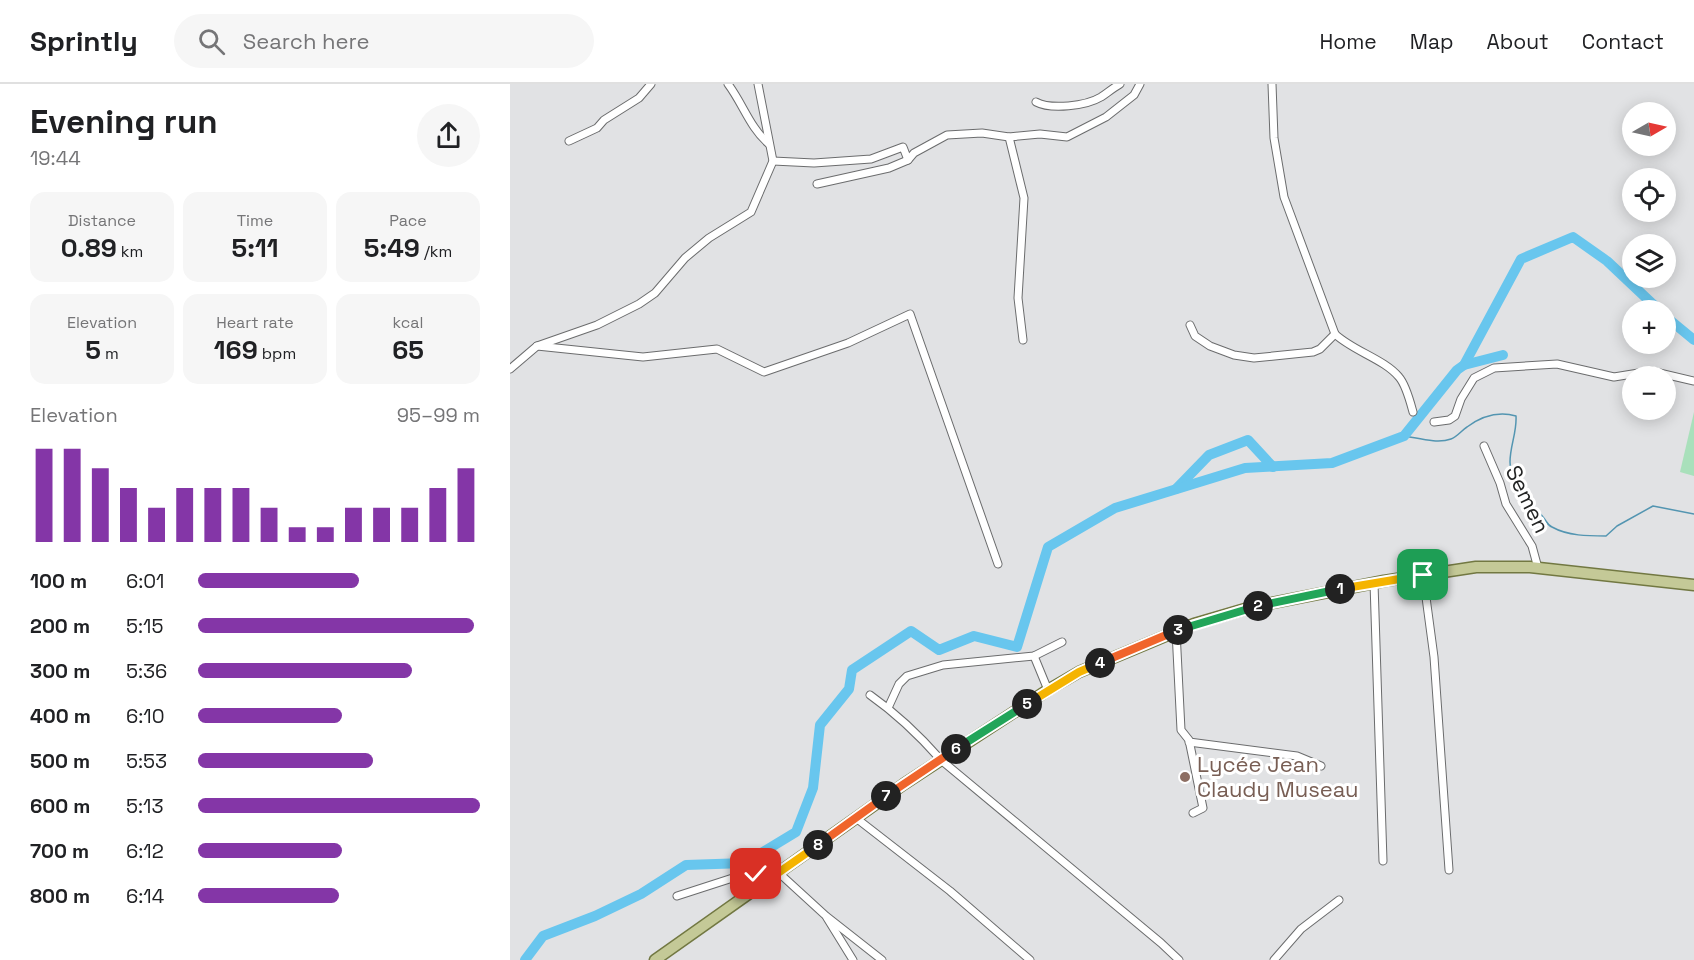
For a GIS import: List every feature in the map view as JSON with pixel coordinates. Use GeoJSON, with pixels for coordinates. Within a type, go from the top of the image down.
{"type":"FeatureCollection","features":[{"type":"Feature","properties":{"kind":"main road"},"geometry":{"type":"LineString","coordinates":[[655,960],[940,760],[1048,690],[1079,672],[1176,631],[1252,607],[1374,583],[1476,567],[1538,568],[1694,585]]}},
{"type":"Feature","properties":{"kind":"street"},"geometry":{"type":"LineString","coordinates":[[728,84],[744,107],[757,134],[769,144]]}},
{"type":"Feature","properties":{"kind":"street"},"geometry":{"type":"LineString","coordinates":[[510,369],[537,346],[597,325],[655,293],[685,258],[709,238],[751,212],[772,161],[758,84]]}},
{"type":"Feature","properties":{"kind":"street"},"geometry":{"type":"LineString","coordinates":[[1036,102],[1047,106],[1086,102],[1101,97],[1120,84]]}},
{"type":"Feature","properties":{"kind":"street"},"geometry":{"type":"LineString","coordinates":[[817,184],[878,171],[908,160],[914,153],[947,135],[982,134],[1009,137],[1041,134],[1067,137],[1106,117],[1134,95],[1140,84]]}},
{"type":"Feature","properties":{"kind":"street"},"geometry":{"type":"LineString","coordinates":[[1272,84],[1274,138],[1284,197],[1335,334],[1347,345],[1401,378],[1413,412]]}},
{"type":"Feature","properties":{"kind":"street"},"geometry":{"type":"LineString","coordinates":[[569,141],[597,128],[604,120],[639,98],[648,85]]}},
{"type":"Feature","properties":{"kind":"street"},"geometry":{"type":"LineString","coordinates":[[1009,137],[1024,198],[1018,298],[1023,340]]}},
{"type":"Feature","properties":{"kind":"street"},"geometry":{"type":"LineString","coordinates":[[772,161],[814,163],[871,159],[903,147],[908,160]]}},
{"type":"Feature","properties":{"kind":"street"},"geometry":{"type":"LineString","coordinates":[[537,346],[643,357],[717,349],[765,372],[848,343],[910,314],[998,564]]}},
{"type":"Feature","properties":{"kind":"street"},"geometry":{"type":"LineString","coordinates":[[1190,325],[1195,336],[1210,346],[1234,355],[1254,358],[1313,352],[1320,349],[1335,334]]}},
{"type":"Feature","properties":{"kind":"street"},"geometry":{"type":"LineString","coordinates":[[1434,422],[1449,420],[1455,416],[1461,399],[1474,378],[1494,368],[1557,364],[1614,377],[1652,371],[1694,381]]}},
{"type":"Feature","properties":{"kind":"street","name":"Semen"},"geometry":{"type":"LineString","coordinates":[[1484,446],[1500,483],[1506,504],[1532,546],[1538,568]]}},
{"type":"Feature","properties":{"kind":"street"},"geometry":{"type":"LineString","coordinates":[[1423,575],[1434,657],[1449,870]]}},
{"type":"Feature","properties":{"kind":"street"},"geometry":{"type":"LineString","coordinates":[[1374,583],[1383,861]]}},
{"type":"Feature","properties":{"kind":"street"},"geometry":{"type":"LineString","coordinates":[[1176,631],[1181,730],[1190,740],[1203,808],[1193,813]]}},
{"type":"Feature","properties":{"kind":"street"},"geometry":{"type":"LineString","coordinates":[[888,708],[899,684],[907,676],[943,665],[1034,656],[1062,642]]}},
{"type":"Feature","properties":{"kind":"street"},"geometry":{"type":"LineString","coordinates":[[1034,656],[1048,690]]}},
{"type":"Feature","properties":{"kind":"street"},"geometry":{"type":"LineString","coordinates":[[870,695],[918,734],[940,760],[1179,960]]}},
{"type":"Feature","properties":{"kind":"street"},"geometry":{"type":"LineString","coordinates":[[1189,742],[1297,756],[1321,766]]}},
{"type":"Feature","properties":{"kind":"street"},"geometry":{"type":"LineString","coordinates":[[856,818],[950,891],[1030,960]]}},
{"type":"Feature","properties":{"kind":"street"},"geometry":{"type":"LineString","coordinates":[[779,873],[826,916],[882,960]]}},
{"type":"Feature","properties":{"kind":"street"},"geometry":{"type":"LineString","coordinates":[[677,896],[745,874],[756,874],[768,880]]}},
{"type":"Feature","properties":{"kind":"street"},"geometry":{"type":"LineString","coordinates":[[1274,960],[1301,929],[1339,900]]}},
{"type":"Feature","properties":{"kind":"street"},"geometry":{"type":"LineString","coordinates":[[826,916],[853,960]]}},
{"type":"Feature","properties":{"kind":"green space"},"geometry":{"type":"Polygon","coordinates":[[[1694,412],[1694,476],[1680,472],[1694,412]]]}},
{"type":"Feature","properties":{"kind":"waterway"},"geometry":{"type":"LineString","coordinates":[[525,960],[543,936],[595,916],[641,894],[686,865],[745,863],[796,832],[813,788],[820,725],[849,689],[852,670],[911,631],[939,650],[974,636],[1017,647],[1048,547],[1115,508],[1245,468],[1332,463],[1404,436],[1457,370],[1464,365],[1521,259],[1573,237],[1607,261],[1648,300]]}},
{"type":"Feature","properties":{"kind":"waterway"},"geometry":{"type":"LineString","coordinates":[[1676,325],[1694,340]]}},
{"type":"Feature","properties":{"kind":"waterway"},"geometry":{"type":"LineString","coordinates":[[1464,365],[1503,355]]}},
{"type":"Feature","properties":{"kind":"waterway"},"geometry":{"type":"LineString","coordinates":[[1404,436],[1446,440],[1453,438],[1484,417],[1497,414],[1516,416],[1510,462],[1513,478],[1549,525],[1571,534],[1606,536],[1617,526],[1653,506],[1694,514]]}},
{"type":"Feature","properties":{"kind":"waterway"},"geometry":{"type":"LineString","coordinates":[[1176,489],[1209,455],[1248,440],[1273,467]]}},
{"type":"Feature","properties":{"kind":"place","name":"Lycée Jean Claudy Museau"},"geometry":{"type":"Point","coordinates":[1185,777]}},
{"type":"Feature","properties":{"kind":"route"},"geometry":{"type":"LineString","coordinates":[[756,874],[768,880],[903,784],[1079,672],[1194,624],[1252,607],[1423,575]]}}]}
